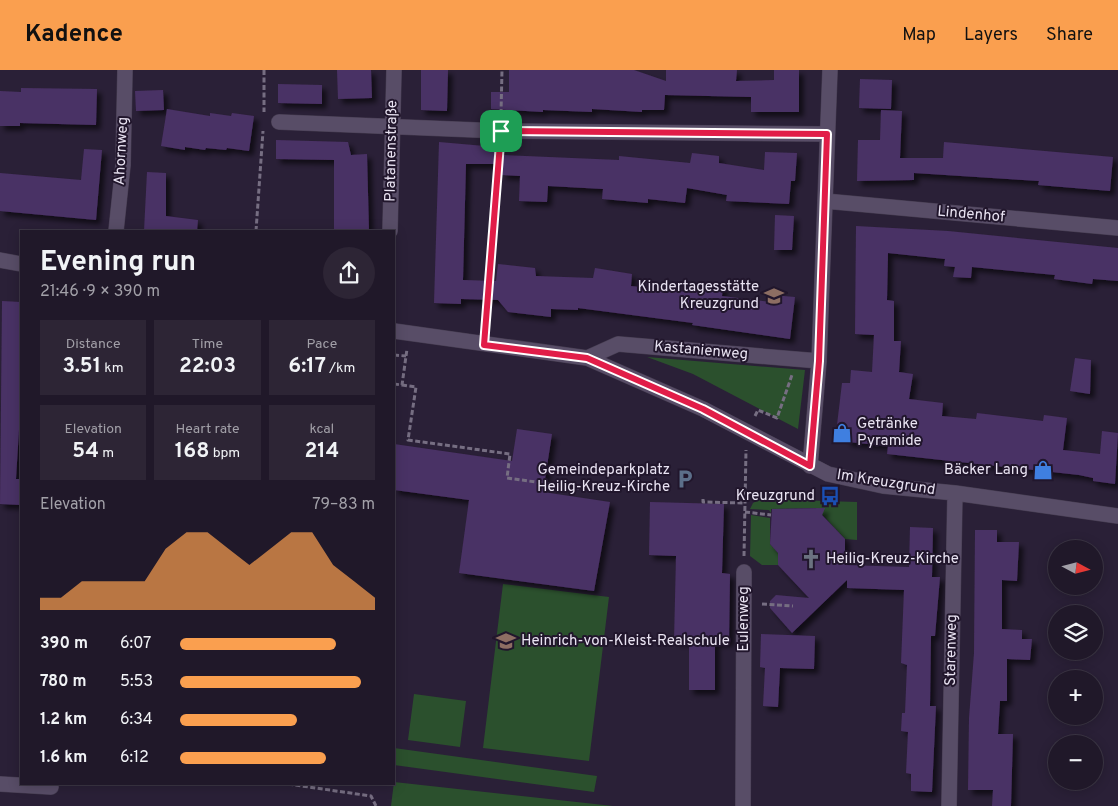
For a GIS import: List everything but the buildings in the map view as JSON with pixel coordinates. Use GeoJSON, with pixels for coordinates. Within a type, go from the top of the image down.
{"type":"FeatureCollection","features":[{"type":"Feature","properties":{"kind":"street","name":"Ahornweg"},"geometry":{"type":"LineString","coordinates":[[116,230],[123,165],[125,70]]}},
{"type":"Feature","properties":{"kind":"street","name":"Platanenstraße"},"geometry":{"type":"LineString","coordinates":[[390,230],[394,70]]}},
{"type":"Feature","properties":{"kind":"street"},"geometry":{"type":"LineString","coordinates":[[395,331],[587,358],[703,409],[810,466],[819,361],[830,70]]}},
{"type":"Feature","properties":{"kind":"street"},"geometry":{"type":"LineString","coordinates":[[271,122],[501,131],[827,134]]}},
{"type":"Feature","properties":{"kind":"street","name":"Lindenhof"},"geometry":{"type":"LineString","coordinates":[[825,201],[1118,228]]}},
{"type":"Feature","properties":{"kind":"street"},"geometry":{"type":"LineString","coordinates":[[0,260],[20,264]]}},
{"type":"Feature","properties":{"kind":"street","name":"Kastanienweg"},"geometry":{"type":"LineString","coordinates":[[587,358],[618,344],[819,361]]}},
{"type":"Feature","properties":{"kind":"street","name":"Im Kreuzgrund"},"geometry":{"type":"LineString","coordinates":[[810,466],[828,474],[883,486],[955,493],[1118,516]]}},
{"type":"Feature","properties":{"kind":"street","name":"Starenweg"},"geometry":{"type":"LineString","coordinates":[[949,806],[955,493]]}},
{"type":"Feature","properties":{"kind":"street","name":"Eulenweg"},"geometry":{"type":"LineString","coordinates":[[743,806],[744,572]]}},
{"type":"Feature","properties":{"kind":"street"},"geometry":{"type":"LineString","coordinates":[[0,784],[51,787]]}},
{"type":"Feature","properties":{"kind":"path"},"geometry":{"type":"LineString","coordinates":[[264,70],[264,113]]}},
{"type":"Feature","properties":{"kind":"path"},"geometry":{"type":"LineString","coordinates":[[484,345],[501,131],[502,70]]}},
{"type":"Feature","properties":{"kind":"path"},"geometry":{"type":"LineString","coordinates":[[256,230],[271,122]]}},
{"type":"Feature","properties":{"kind":"path"},"geometry":{"type":"LineString","coordinates":[[402,385],[410,334]]}},
{"type":"Feature","properties":{"kind":"path"},"geometry":{"type":"LineString","coordinates":[[395,355],[406,356]]}},
{"type":"Feature","properties":{"kind":"path"},"geometry":{"type":"LineString","coordinates":[[746,433],[758,410],[777,418],[797,359]]}},
{"type":"Feature","properties":{"kind":"path"},"geometry":{"type":"LineString","coordinates":[[395,384],[416,387],[408,440],[510,454],[507,478],[586,489]]}},
{"type":"Feature","properties":{"kind":"path","name":"Eulenweg"},"geometry":{"type":"LineString","coordinates":[[744,572],[746,433]]}},
{"type":"Feature","properties":{"kind":"path"},"geometry":{"type":"LineString","coordinates":[[704,499],[704,502],[745,503]]}},
{"type":"Feature","properties":{"kind":"path"},"geometry":{"type":"LineString","coordinates":[[745,512],[771,515]]}},
{"type":"Feature","properties":{"kind":"path"},"geometry":{"type":"LineString","coordinates":[[744,604],[793,606]]}},
{"type":"Feature","properties":{"kind":"path"},"geometry":{"type":"LineString","coordinates":[[295,785],[371,796],[376,806]]}},
{"type":"Feature","properties":{"kind":"green space"},"geometry":{"type":"Polygon","coordinates":[[[647,357],[805,370],[798,429],[693,374],[647,357]]]}},
{"type":"Feature","properties":{"kind":"green space"},"geometry":{"type":"Polygon","coordinates":[[[760,499],[857,502],[857,540],[845,539],[816,508],[771,509],[771,513],[769,510],[750,509],[753,503],[760,499]]]}},
{"type":"Feature","properties":{"kind":"green space"},"geometry":{"type":"Polygon","coordinates":[[[751,515],[770,518],[770,544],[778,553],[778,565],[762,565],[750,556],[751,515]]]}},
{"type":"Feature","properties":{"kind":"green space"},"geometry":{"type":"Polygon","coordinates":[[[503,584],[609,597],[589,761],[483,748],[503,584]]]}},
{"type":"Feature","properties":{"kind":"green space"},"geometry":{"type":"Polygon","coordinates":[[[414,694],[466,701],[460,747],[408,740],[414,694]]]}},
{"type":"Feature","properties":{"kind":"green space"},"geometry":{"type":"Polygon","coordinates":[[[395,748],[597,776],[594,792],[395,765],[395,748]]]}},
{"type":"Feature","properties":{"kind":"green space"},"geometry":{"type":"Polygon","coordinates":[[[395,782],[613,806],[391,806],[395,782]]]}},
{"type":"Feature","properties":{"kind":"place","name":"Kindertagesstätte Kreuzgrund"},"geometry":{"type":"Point","coordinates":[774,296]}},
{"type":"Feature","properties":{"kind":"place","name":"Getränke Pyramide"},"geometry":{"type":"Point","coordinates":[842,433]}},
{"type":"Feature","properties":{"kind":"place","name":"Bäcker Lang"},"geometry":{"type":"Point","coordinates":[1043,470]}},
{"type":"Feature","properties":{"kind":"place","name":"Gemeindeparkplatz Heilig-Kreuz-Kirche"},"geometry":{"type":"Point","coordinates":[685,479]}},
{"type":"Feature","properties":{"kind":"place","name":"Kreuzgrund"},"geometry":{"type":"Point","coordinates":[830,496]}},
{"type":"Feature","properties":{"kind":"place","name":"Heilig-Kreuz-Kirche"},"geometry":{"type":"Point","coordinates":[811,559]}},
{"type":"Feature","properties":{"kind":"place","name":"Heinrich-von-Kleist-Realschule"},"geometry":{"type":"Point","coordinates":[506,641]}},
{"type":"Feature","properties":{"kind":"route"},"geometry":{"type":"LineString","coordinates":[[501,131],[827,134],[819,361],[810,466],[703,409],[587,358],[484,345],[501,131]]}}]}
